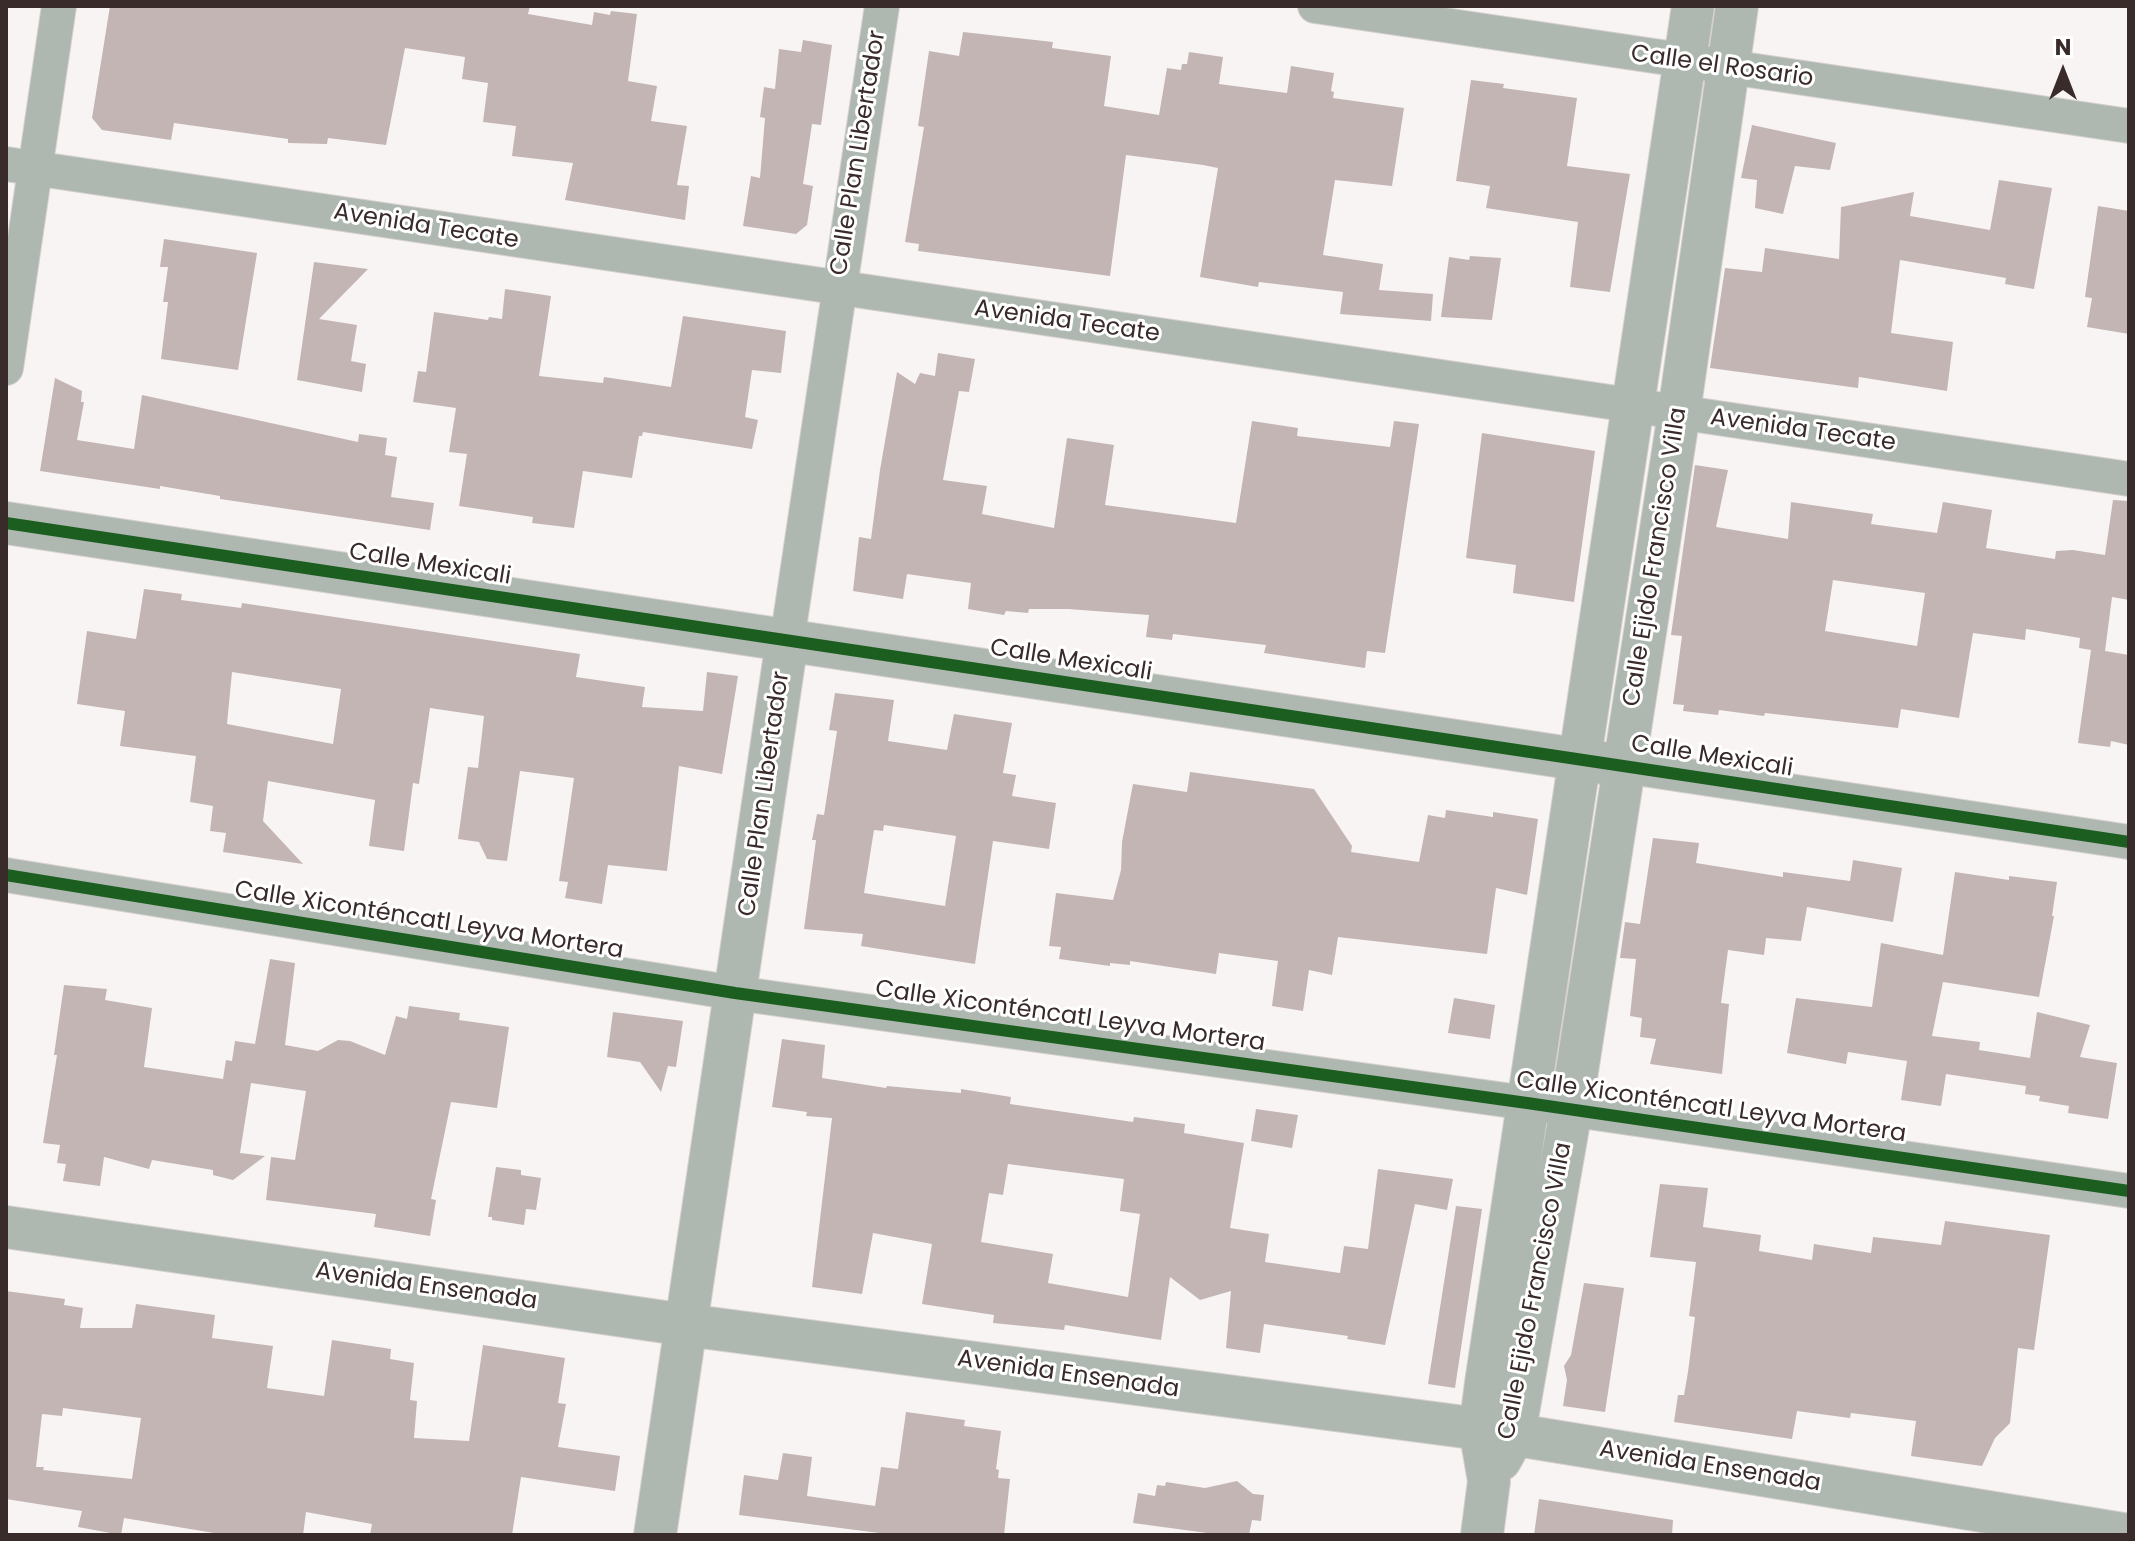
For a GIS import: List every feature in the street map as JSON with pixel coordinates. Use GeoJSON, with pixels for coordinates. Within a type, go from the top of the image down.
{"type":"FeatureCollection","features":[{"type":"Feature","properties":{"kind":"street"},"geometry":{"type":"LineString","coordinates":[[6,368],[21,166],[59,6]]}},
{"type":"Feature","properties":{"kind":"street","name":"Calle Plan Libertador"},"geometry":{"type":"LineString","coordinates":[[655,1535],[882,6]]}},
{"type":"Feature","properties":{"kind":"street","name":"Calle el Rosario"},"geometry":{"type":"LineString","coordinates":[[1315,6],[2129,126]]}},
{"type":"Feature","properties":{"kind":"street","name":"Calle Ejido Francisco Villa"},"geometry":{"type":"LineString","coordinates":[[1497,1432],[1527,1103],[1693,6]]}},
{"type":"Feature","properties":{"kind":"street","name":"Calle Ejido Francisco Villa"},"geometry":{"type":"LineString","coordinates":[[1482,1535],[1497,1432],[1571,1110],[1679,413],[1737,6]]}},
{"type":"Feature","properties":{"kind":"street","name":"Avenida Tecate"},"geometry":{"type":"LineString","coordinates":[[21,166],[2129,479]]}},
{"type":"Feature","properties":{"kind":"street","name":"Calle Mexicali"},"geometry":{"type":"LineString","coordinates":[[6,523],[2129,842]]}},
{"type":"Feature","properties":{"kind":"street","name":"Calle Xiconténcatl Leyva Mortera"},"geometry":{"type":"LineString","coordinates":[[6,875],[735,993],[1527,1103],[2129,1191]]}},
{"type":"Feature","properties":{"kind":"street","name":"Avenida Ensenada"},"geometry":{"type":"LineString","coordinates":[[6,1227],[686,1325],[1497,1432],[2129,1535]]}},
{"type":"Feature","properties":{"kind":"building"},"geometry":{"type":"Polygon","coordinates":[[[110,6],[530,6],[528,14],[592,25],[594,12],[637,14],[628,81],[657,86],[651,121],[687,126],[677,185],[689,186],[685,220],[565,200],[573,163],[512,156],[516,126],[483,122],[488,83],[462,79],[465,57],[405,48],[386,145],[328,138],[327,144],[288,143],[288,139],[174,123],[171,140],[102,130],[92,118],[110,6]]]}},
{"type":"Feature","properties":{"kind":"building"},"geometry":{"type":"Polygon","coordinates":[[[963,32],[1053,42],[1052,48],[1111,56],[1104,106],[1159,115],[1167,68],[1181,70],[1182,64],[1187,64],[1189,52],[1223,57],[1219,84],[1287,93],[1291,66],[1334,73],[1333,98],[1404,108],[1392,186],[1335,180],[1323,255],[1383,264],[1379,290],[1433,294],[1431,321],[1340,314],[1343,292],[1259,282],[1258,287],[1200,277],[1218,168],[1203,165],[1126,155],[1110,276],[918,251],[919,244],[905,242],[924,127],[918,126],[929,51],[959,56],[963,32]]]}},
{"type":"Feature","properties":{"kind":"building"},"geometry":{"type":"Polygon","coordinates":[[[803,40],[832,45],[821,125],[812,124],[803,184],[813,186],[807,225],[796,234],[743,226],[751,176],[760,178],[765,118],[760,117],[764,87],[775,89],[779,49],[801,52],[803,40]]]}},
{"type":"Feature","properties":{"kind":"building"},"geometry":{"type":"Polygon","coordinates":[[[1471,80],[1504,84],[1503,88],[1577,98],[1567,166],[1630,174],[1610,292],[1570,287],[1578,222],[1486,208],[1490,186],[1456,181],[1471,80]]]}},
{"type":"Feature","properties":{"kind":"building"},"geometry":{"type":"Polygon","coordinates":[[[1752,125],[1836,143],[1830,170],[1795,166],[1783,214],[1755,208],[1757,180],[1741,178],[1752,125]]]}},
{"type":"Feature","properties":{"kind":"building"},"geometry":{"type":"Polygon","coordinates":[[[1999,180],[2052,188],[2034,289],[2005,284],[2006,278],[1900,260],[1891,333],[1953,342],[1947,391],[1859,377],[1858,388],[1710,368],[1725,268],[1762,272],[1765,248],[1839,259],[1841,207],[1914,192],[1910,216],[1990,230],[1999,180]]]}},
{"type":"Feature","properties":{"kind":"building"},"geometry":{"type":"Polygon","coordinates":[[[2098,206],[2129,211],[2129,334],[2087,327],[2092,298],[2085,297],[2098,206]]]}},
{"type":"Feature","properties":{"kind":"building"},"geometry":{"type":"Polygon","coordinates":[[[164,239],[257,253],[238,370],[161,359],[168,302],[163,302],[168,267],[160,267],[164,239]]]}},
{"type":"Feature","properties":{"kind":"building"},"geometry":{"type":"Polygon","coordinates":[[[1470,256],[1501,258],[1492,320],[1441,317],[1449,257],[1469,260],[1470,256]]]}},
{"type":"Feature","properties":{"kind":"building"},"geometry":{"type":"Polygon","coordinates":[[[314,262],[368,269],[319,319],[357,325],[351,361],[366,364],[362,392],[297,380],[314,262]]]}},
{"type":"Feature","properties":{"kind":"building"},"geometry":{"type":"Polygon","coordinates":[[[505,289],[551,296],[539,376],[603,383],[604,377],[671,387],[683,316],[786,331],[781,373],[752,370],[745,417],[758,420],[752,449],[643,432],[639,436],[632,478],[583,471],[574,528],[532,523],[533,517],[459,506],[467,454],[449,452],[456,408],[413,402],[418,371],[426,372],[434,312],[488,320],[489,317],[502,319],[505,289]]]}},
{"type":"Feature","properties":{"kind":"building"},"geometry":{"type":"Polygon","coordinates":[[[938,353],[975,359],[969,392],[959,391],[943,480],[987,486],[982,514],[1054,528],[1067,438],[1114,445],[1105,505],[1236,523],[1252,421],[1298,428],[1297,436],[1390,447],[1394,421],[1419,424],[1385,653],[1367,651],[1365,668],[1264,653],[1266,645],[1173,634],[1172,640],[1146,637],[1149,615],[1029,609],[1028,613],[1006,611],[1004,615],[968,609],[971,583],[907,574],[903,599],[853,591],[859,537],[871,539],[897,372],[915,384],[920,373],[935,376],[938,353]]]}},
{"type":"Feature","properties":{"kind":"building"},"geometry":{"type":"Polygon","coordinates":[[[55,378],[82,391],[81,402],[84,402],[77,440],[134,449],[142,395],[358,442],[359,434],[387,438],[385,455],[397,457],[391,497],[434,503],[430,530],[220,499],[220,496],[160,486],[160,489],[40,471],[55,378]]]}},
{"type":"Feature","properties":{"kind":"building"},"geometry":{"type":"Polygon","coordinates":[[[1482,433],[1595,451],[1574,602],[1513,593],[1516,565],[1466,558],[1482,433]]]}},
{"type":"Feature","properties":{"kind":"building"},"geometry":{"type":"Polygon","coordinates":[[[1695,465],[1728,470],[1716,527],[1788,539],[1791,502],[1873,514],[1871,524],[1937,533],[1943,502],[1992,510],[1986,548],[2055,559],[2056,551],[2105,555],[2113,500],[2129,501],[2129,600],[2112,597],[2105,651],[2129,655],[2129,745],[2111,741],[2110,747],[2078,743],[2091,650],[2079,648],[2080,638],[2026,629],[2025,640],[1973,633],[1959,718],[1901,709],[1898,728],[1765,713],[1764,716],[1719,710],[1718,715],[1683,711],[1684,705],[1673,704],[1682,636],[1671,635],[1695,465]],[[1833,580],[1825,631],[1917,646],[1925,593],[1833,580]]]}},
{"type":"Feature","properties":{"kind":"building"},"geometry":{"type":"Polygon","coordinates":[[[144,589],[182,594],[181,600],[241,608],[242,603],[580,654],[576,677],[645,687],[642,707],[703,711],[707,672],[738,676],[722,774],[679,766],[667,871],[608,865],[602,904],[565,898],[568,882],[559,881],[574,778],[520,771],[507,861],[487,859],[479,842],[458,839],[468,767],[478,768],[484,716],[430,708],[419,784],[413,783],[404,851],[369,846],[375,800],[268,781],[263,821],[303,864],[223,852],[226,833],[210,831],[213,806],[190,802],[196,756],[120,746],[125,711],[77,704],[87,631],[136,639],[144,589]],[[232,672],[227,724],[333,744],[341,689],[232,672]]]}},
{"type":"Feature","properties":{"kind":"building"},"geometry":{"type":"Polygon","coordinates":[[[835,693],[894,700],[888,741],[947,750],[954,714],[1012,723],[1003,773],[1016,775],[1012,796],[1056,803],[1049,849],[993,841],[975,964],[861,946],[863,934],[804,929],[816,840],[812,840],[817,814],[824,815],[837,731],[829,730],[835,693]],[[884,825],[883,831],[874,830],[864,893],[945,906],[956,836],[884,825]]]}},
{"type":"Feature","properties":{"kind":"building"},"geometry":{"type":"Polygon","coordinates":[[[1190,772],[1314,789],[1352,846],[1351,852],[1419,862],[1428,815],[1445,818],[1446,810],[1493,817],[1493,812],[1538,819],[1527,895],[1496,888],[1487,954],[1338,937],[1332,975],[1309,970],[1303,1011],[1272,1006],[1278,961],[1219,953],[1216,974],[1130,961],[1130,965],[1110,963],[1110,966],[1059,959],[1061,947],[1049,946],[1056,893],[1113,900],[1121,870],[1122,842],[1133,784],[1187,792],[1190,772]]]}},
{"type":"Feature","properties":{"kind":"building"},"geometry":{"type":"Polygon","coordinates":[[[1653,838],[1699,843],[1696,863],[1783,877],[1783,872],[1850,881],[1853,860],[1902,868],[1893,922],[1807,907],[1801,941],[1766,938],[1764,955],[1728,950],[1721,1003],[1729,1004],[1722,1074],[1650,1064],[1656,1039],[1640,1037],[1642,1018],[1630,1016],[1636,959],[1620,958],[1625,922],[1640,924],[1653,838]]]}},
{"type":"Feature","properties":{"kind":"building"},"geometry":{"type":"Polygon","coordinates":[[[1955,872],[2009,880],[2009,876],[2057,882],[2054,916],[2039,997],[1943,982],[1932,1036],[1980,1042],[1979,1050],[2030,1058],[2037,1012],[2090,1025],[2080,1057],[2117,1063],[2108,1119],[2068,1113],[2069,1106],[2039,1101],[2040,1096],[2025,1094],[2026,1086],[1946,1074],[1941,1106],[1901,1100],[1907,1061],[1848,1052],[1846,1064],[1787,1053],[1796,998],[1872,1007],[1881,943],[1943,955],[1955,872]]]}},
{"type":"Feature","properties":{"kind":"building"},"geometry":{"type":"Polygon","coordinates":[[[270,959],[295,963],[285,1045],[318,1051],[338,1040],[350,1041],[385,1055],[396,1016],[407,1019],[409,1006],[460,1013],[459,1020],[509,1027],[497,1108],[451,1102],[431,1199],[436,1200],[430,1236],[374,1227],[376,1214],[266,1200],[271,1157],[295,1160],[306,1091],[251,1083],[240,1153],[265,1156],[233,1180],[213,1175],[213,1170],[152,1160],[149,1169],[104,1157],[100,1186],[63,1181],[66,1164],[57,1163],[60,1145],[43,1143],[64,985],[107,989],[105,1000],[152,1008],[144,1067],[223,1079],[226,1060],[232,1061],[235,1041],[255,1044],[270,959]]]}},
{"type":"Feature","properties":{"kind":"building"},"geometry":{"type":"Polygon","coordinates":[[[1454,998],[1495,1005],[1490,1039],[1448,1033],[1454,998]]]}},
{"type":"Feature","properties":{"kind":"building"},"geometry":{"type":"Polygon","coordinates":[[[613,1012],[683,1021],[676,1067],[668,1066],[661,1092],[640,1062],[607,1057],[613,1012]]]}},
{"type":"Feature","properties":{"kind":"building"},"geometry":{"type":"Polygon","coordinates":[[[782,1039],[825,1045],[822,1078],[886,1088],[961,1093],[961,1089],[1011,1097],[1010,1104],[1133,1122],[1134,1117],[1185,1124],[1184,1133],[1244,1143],[1230,1228],[1269,1234],[1265,1262],[1340,1273],[1344,1246],[1368,1249],[1378,1169],[1453,1179],[1447,1210],[1415,1204],[1385,1345],[1347,1339],[1348,1336],[1264,1324],[1260,1353],[1226,1348],[1231,1291],[1200,1300],[1170,1277],[1161,1340],[1065,1325],[1064,1330],[993,1323],[994,1315],[922,1304],[932,1244],[873,1233],[862,1294],[812,1287],[832,1118],[806,1116],[807,1112],[772,1107],[782,1039]],[[1008,1164],[1003,1195],[989,1193],[981,1242],[1053,1254],[1048,1283],[1128,1297],[1140,1214],[1120,1211],[1124,1179],[1008,1164]]]}},
{"type":"Feature","properties":{"kind":"building"},"geometry":{"type":"Polygon","coordinates":[[[1256,1109],[1298,1115],[1292,1148],[1251,1141],[1256,1109]]]}},
{"type":"Feature","properties":{"kind":"building"},"geometry":{"type":"Polygon","coordinates":[[[496,1167],[521,1170],[521,1175],[541,1178],[536,1210],[526,1209],[524,1225],[488,1217],[496,1167]]]}},
{"type":"Feature","properties":{"kind":"building"},"geometry":{"type":"Polygon","coordinates":[[[1660,1184],[1708,1188],[1703,1227],[1761,1235],[1759,1251],[1812,1260],[1814,1244],[1871,1253],[1873,1237],[1941,1245],[1945,1221],[2050,1235],[2034,1350],[2018,1348],[2010,1423],[1995,1438],[1982,1466],[1911,1456],[1916,1421],[1851,1413],[1850,1418],[1797,1411],[1792,1439],[1674,1422],[1678,1395],[1684,1395],[1688,1372],[1695,1317],[1689,1316],[1696,1262],[1650,1257],[1660,1184]]]}},
{"type":"Feature","properties":{"kind":"building"},"geometry":{"type":"Polygon","coordinates":[[[1456,1206],[1482,1209],[1455,1388],[1428,1384],[1456,1206]]]}},
{"type":"Feature","properties":{"kind":"building"},"geometry":{"type":"Polygon","coordinates":[[[1584,1283],[1624,1288],[1605,1412],[1563,1406],[1567,1380],[1564,1366],[1571,1355],[1584,1283]]]}},
{"type":"Feature","properties":{"kind":"building"},"geometry":{"type":"Polygon","coordinates":[[[6,1291],[65,1299],[64,1305],[83,1308],[80,1328],[132,1328],[136,1304],[215,1315],[212,1338],[273,1346],[267,1388],[324,1396],[332,1340],[391,1349],[390,1359],[414,1363],[410,1400],[417,1401],[414,1438],[469,1441],[483,1345],[565,1358],[558,1403],[566,1404],[558,1447],[620,1456],[615,1491],[521,1477],[512,1535],[370,1535],[372,1524],[306,1512],[303,1535],[226,1535],[124,1518],[121,1535],[78,1527],[82,1511],[6,1499],[6,1291]],[[63,1408],[62,1416],[42,1414],[36,1467],[132,1479],[141,1418],[63,1408]]]}},
{"type":"Feature","properties":{"kind":"building"},"geometry":{"type":"Polygon","coordinates":[[[906,1412],[965,1420],[964,1426],[1001,1431],[996,1469],[999,1470],[998,1478],[1010,1479],[1004,1535],[895,1535],[739,1515],[744,1475],[778,1480],[783,1453],[812,1457],[807,1496],[875,1506],[881,1467],[898,1469],[906,1412]]]}},
{"type":"Feature","properties":{"kind":"building"},"geometry":{"type":"Polygon","coordinates":[[[1237,1481],[1253,1494],[1264,1495],[1261,1521],[1252,1520],[1249,1535],[1222,1535],[1133,1523],[1138,1493],[1155,1496],[1157,1485],[1165,1486],[1166,1482],[1205,1488],[1237,1481]]]}},
{"type":"Feature","properties":{"kind":"building"},"geometry":{"type":"Polygon","coordinates":[[[1539,1499],[1673,1520],[1672,1535],[1534,1535],[1539,1499]]]}},
{"type":"Feature","properties":{"kind":"cycle path"},"geometry":{"type":"LineString","coordinates":[[6,523],[2129,842]]}},
{"type":"Feature","properties":{"kind":"cycle path"},"geometry":{"type":"LineString","coordinates":[[6,875],[735,993],[1527,1103],[2129,1191]]}}]}
